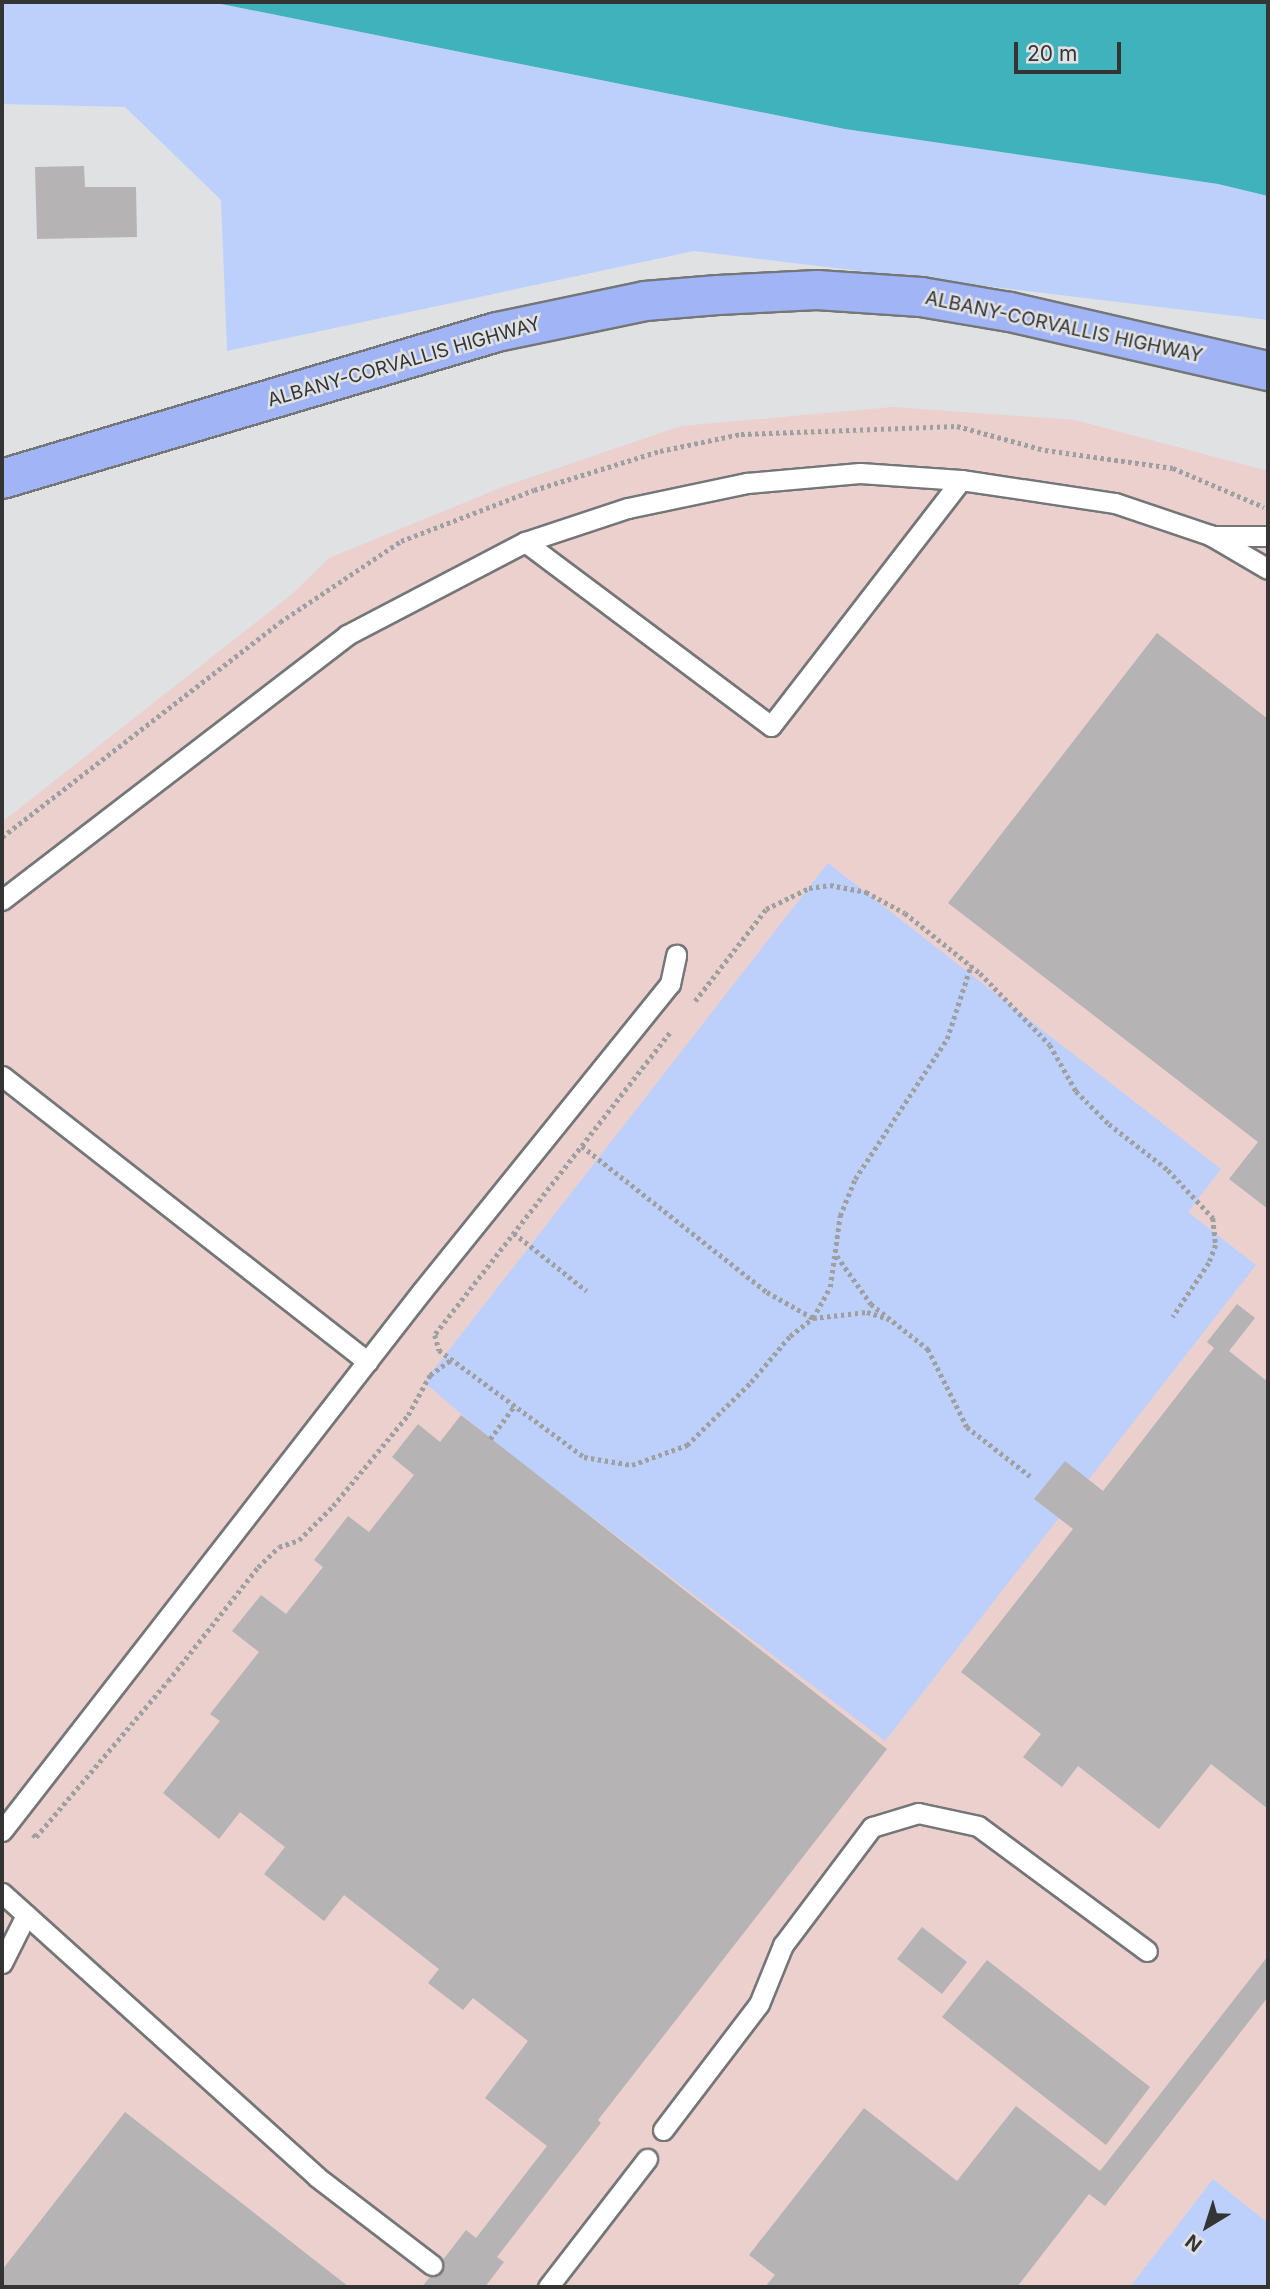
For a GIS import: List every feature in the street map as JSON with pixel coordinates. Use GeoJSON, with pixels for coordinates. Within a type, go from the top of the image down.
{"type":"FeatureCollection","features":[{"type":"Feature","properties":{"kind":"highway","name":"ALBANY-CORVALLIS HIGHWAY"},"geometry":{"type":"LineString","coordinates":[[2,479],[497,332],[645,301],[817,290],[921,297],[1010,312],[1268,371]]}},
{"type":"Feature","properties":{"kind":"lane"},"geometry":{"type":"LineString","coordinates":[[2,900],[347,635],[525,542],[628,508],[747,483],[860,473],[961,480],[1115,503],[1210,536],[1268,569]]}},
{"type":"Feature","properties":{"kind":"lane"},"geometry":{"type":"LineString","coordinates":[[525,542],[771,726],[961,480]]}},
{"type":"Feature","properties":{"kind":"lane"},"geometry":{"type":"LineString","coordinates":[[1210,536],[1268,537]]}},
{"type":"Feature","properties":{"kind":"lane"},"geometry":{"type":"LineString","coordinates":[[7,1824],[368,1362],[670,984],[676,955]]}},
{"type":"Feature","properties":{"kind":"lane"},"geometry":{"type":"LineString","coordinates":[[2,1076],[368,1362]]}},
{"type":"Feature","properties":{"kind":"lane"},"geometry":{"type":"LineString","coordinates":[[663,2130],[759,2004],[783,1945],[872,1827],[918,1813],[978,1826],[1147,1951]]}},
{"type":"Feature","properties":{"kind":"lane"},"geometry":{"type":"LineString","coordinates":[[2,1893],[317,2177],[432,2265]]}},
{"type":"Feature","properties":{"kind":"lane"},"geometry":{"type":"LineString","coordinates":[[2,1963],[26,1915]]}},
{"type":"Feature","properties":{"kind":"lane"},"geometry":{"type":"LineString","coordinates":[[548,2287],[647,2159]]}},
{"type":"Feature","properties":{"kind":"path"},"geometry":{"type":"LineString","coordinates":[[689,1009],[766,909],[809,888],[830,885],[866,892],[905,913],[971,965],[1050,1045],[1076,1091],[1109,1124],[1178,1180],[1213,1218],[1216,1245],[1209,1263],[1173,1317]]}},
{"type":"Feature","properties":{"kind":"path"},"geometry":{"type":"LineString","coordinates":[[673,1030],[435,1335],[439,1350],[584,1457],[632,1465],[661,1457],[687,1445],[751,1382],[790,1336],[813,1318],[830,1287],[837,1256],[840,1216],[855,1179],[947,1039],[971,965]]}},
{"type":"Feature","properties":{"kind":"path"},"geometry":{"type":"LineString","coordinates":[[582,1146],[767,1292],[813,1318],[867,1312],[889,1319]]}},
{"type":"Feature","properties":{"kind":"path"},"geometry":{"type":"LineString","coordinates":[[514,1233],[587,1290]]}},
{"type":"Feature","properties":{"kind":"path"},"geometry":{"type":"LineString","coordinates":[[837,1256],[849,1279],[889,1319],[928,1349],[967,1427],[1030,1476]]}},
{"type":"Feature","properties":{"kind":"path"},"geometry":{"type":"LineString","coordinates":[[7,1824],[36,1837],[258,1567],[279,1548],[299,1540],[332,1506],[408,1415],[430,1375],[452,1359]]}},
{"type":"Feature","properties":{"kind":"path"},"geometry":{"type":"LineString","coordinates":[[489,1438],[516,1405]]}},
{"type":"Feature","properties":{"kind":"shaded area"},"geometry":{"type":"Polygon","coordinates":[[[2,2],[211,2],[845,129],[1218,184],[1268,196],[1268,320],[694,251],[227,351],[221,200],[125,107],[2,104],[2,2]]]}},
{"type":"Feature","properties":{"kind":"shaded area"},"geometry":{"type":"Polygon","coordinates":[[[211,2],[1268,2],[1268,196],[1218,184],[845,129],[211,2]]]}},
{"type":"Feature","properties":{"kind":"shaded area"},"geometry":{"type":"Polygon","coordinates":[[[893,407],[1075,420],[1268,471],[1268,2287],[2,2287],[2,822],[292,594],[329,558],[505,486],[681,426],[893,407]]]}},
{"type":"Feature","properties":{"kind":"shaded area"},"geometry":{"type":"Polygon","coordinates":[[[828,863],[1221,1169],[1188,1212],[1256,1265],[885,1741],[490,1439],[424,1382],[828,863]]]}},
{"type":"Feature","properties":{"kind":"shaded area"},"geometry":{"type":"Polygon","coordinates":[[[1213,2179],[1268,2223],[1268,2287],[1130,2287],[1213,2179]]]}},
{"type":"Feature","properties":{"kind":"building"},"geometry":{"type":"Polygon","coordinates":[[[84,166],[85,187],[136,187],[137,237],[37,239],[35,167],[84,166]]]}},
{"type":"Feature","properties":{"kind":"building"},"geometry":{"type":"Polygon","coordinates":[[[1157,633],[1268,719],[1268,1209],[1229,1179],[1258,1142],[948,903],[1157,633]]]}},
{"type":"Feature","properties":{"kind":"building"},"geometry":{"type":"Polygon","coordinates":[[[1237,1304],[1255,1318],[1229,1351],[1268,1382],[1268,1809],[1211,1764],[1159,1829],[1078,1766],[1062,1787],[1023,1757],[1041,1734],[961,1672],[1073,1529],[1034,1499],[1065,1461],[1103,1491],[1214,1348],[1207,1342],[1237,1304]]]}},
{"type":"Feature","properties":{"kind":"building"},"geometry":{"type":"Polygon","coordinates":[[[461,1415],[887,1749],[598,2120],[601,2123],[497,2257],[504,2262],[485,2287],[422,2287],[466,2230],[476,2238],[547,2146],[485,2098],[528,2041],[473,1998],[463,2010],[428,1983],[439,1969],[344,1895],[324,1921],[264,1874],[285,1847],[240,1812],[219,1839],[163,1793],[220,1721],[210,1714],[259,1652],[232,1631],[261,1595],[286,1614],[323,1567],[314,1560],[348,1516],[369,1532],[414,1475],[392,1457],[418,1424],[440,1442],[461,1415]]]}},
{"type":"Feature","properties":{"kind":"building"},"geometry":{"type":"Polygon","coordinates":[[[922,1927],[967,1962],[942,1994],[897,1959],[922,1927]]]}},
{"type":"Feature","properties":{"kind":"building"},"geometry":{"type":"Polygon","coordinates":[[[1268,1956],[1268,1997],[1105,2206],[1089,2194],[1017,2287],[765,2287],[775,2275],[749,2255],[864,2108],[957,2181],[1016,2106],[1100,2171],[1268,1956]]]}},
{"type":"Feature","properties":{"kind":"building"},"geometry":{"type":"Polygon","coordinates":[[[987,1960],[1150,2087],[1106,2145],[942,2017],[987,1960]]]}},
{"type":"Feature","properties":{"kind":"building"},"geometry":{"type":"Polygon","coordinates":[[[125,2112],[349,2287],[2,2287],[2,2270],[125,2112]]]}}]}
